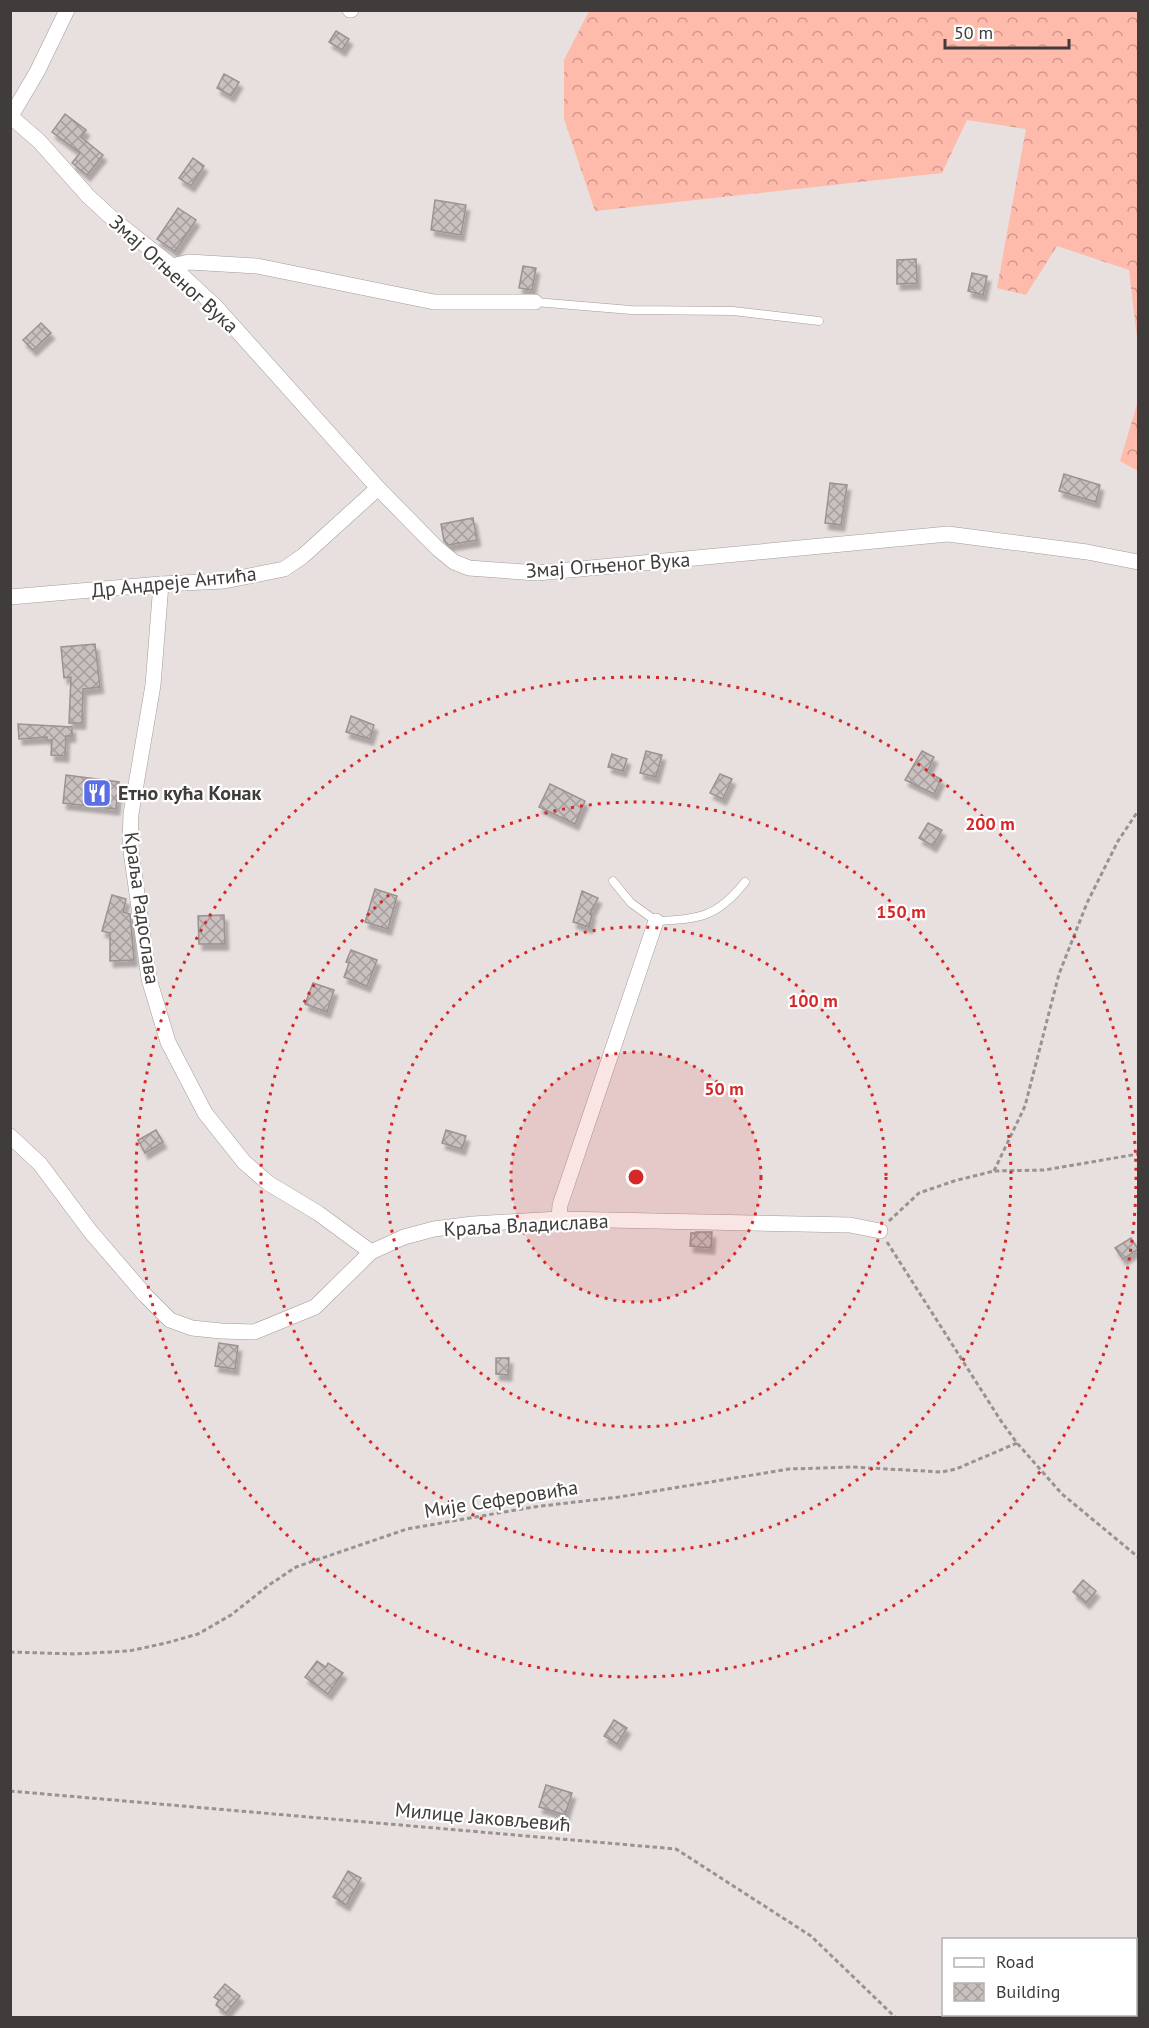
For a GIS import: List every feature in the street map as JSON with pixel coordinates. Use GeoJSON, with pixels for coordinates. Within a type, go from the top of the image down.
{"type":"FeatureCollection","features":[{"type":"Feature","properties":{"kind":"street"},"geometry":{"type":"LineString","coordinates":[[11,116],[37,72],[67,10]]}},
{"type":"Feature","properties":{"kind":"street","name":"Змај Огњеног Вука"},"geometry":{"type":"LineString","coordinates":[[11,116],[39,141],[88,196],[115,221],[172,266],[216,307],[378,488],[437,548],[454,562],[469,568],[537,573],[948,534],[1087,552],[1138,562]]}},
{"type":"Feature","properties":{"kind":"street"},"geometry":{"type":"LineString","coordinates":[[172,266],[189,262],[257,266],[434,302],[534,302]]}},
{"type":"Feature","properties":{"kind":"street","name":"Др Андреје Антића"},"geometry":{"type":"LineString","coordinates":[[10,597],[224,581],[284,569],[303,556],[378,488]]}},
{"type":"Feature","properties":{"kind":"street","name":"Краља Радослава"},"geometry":{"type":"LineString","coordinates":[[161,584],[153,685],[133,804],[130,844],[149,979],[168,1042],[205,1113],[244,1162],[268,1183],[318,1213],[371,1252]]}},
{"type":"Feature","properties":{"kind":"street"},"geometry":{"type":"LineString","coordinates":[[559,1219],[560,1205],[656,921]]}},
{"type":"Feature","properties":{"kind":"street","name":"Краља Владислава"},"geometry":{"type":"LineString","coordinates":[[10,1136],[40,1164],[90,1231],[145,1295],[170,1320],[192,1328],[254,1332],[290,1319],[315,1307],[371,1252],[404,1237],[434,1229],[472,1224],[559,1219],[850,1225],[880,1231]]}},
{"type":"Feature","properties":{"kind":"lane"},"geometry":{"type":"LineString","coordinates":[[534,302],[631,310],[733,311],[819,321]]}},
{"type":"Feature","properties":{"kind":"lane"},"geometry":{"type":"LineString","coordinates":[[613,881],[631,903],[656,921],[691,919],[721,908],[744,882]]}},
{"type":"Feature","properties":{"kind":"path"},"geometry":{"type":"LineString","coordinates":[[994,1171],[1025,1106],[1059,974],[1078,923],[1118,841],[1138,811]]}},
{"type":"Feature","properties":{"kind":"path"},"geometry":{"type":"LineString","coordinates":[[1138,1154],[1044,1170],[994,1171],[954,1181],[919,1193],[880,1231],[1017,1443],[1062,1494],[1138,1557]]}},
{"type":"Feature","properties":{"kind":"path","name":"Мије Сеферовића"},"geometry":{"type":"LineString","coordinates":[[10,1652],[110,1653],[166,1644],[198,1634],[231,1615],[296,1567],[407,1529],[533,1507],[619,1497],[789,1470],[852,1467],[942,1472],[956,1469],[1017,1443]]}},
{"type":"Feature","properties":{"kind":"path","name":"Милице Јаковљевић"},"geometry":{"type":"LineString","coordinates":[[10,1791],[676,1849],[811,1936],[896,2018]]}},
{"type":"Feature","properties":{"kind":"green space"},"geometry":{"type":"Polygon","coordinates":[[[589,11],[1138,11],[1138,346],[1129,270],[1057,246],[1026,295],[997,288],[1026,129],[967,120],[942,173],[595,211],[564,119],[564,60],[589,11]]]}},
{"type":"Feature","properties":{"kind":"green space"},"geometry":{"type":"Polygon","coordinates":[[[1138,401],[1138,471],[1120,461],[1138,401]]]}},
{"type":"Feature","properties":{"kind":"building"},"geometry":{"type":"Polygon","coordinates":[[[336,31],[349,39],[342,50],[329,42],[336,31]]]}},
{"type":"Feature","properties":{"kind":"building"},"geometry":{"type":"Polygon","coordinates":[[[224,74],[239,82],[231,96],[217,88],[224,74]]]}},
{"type":"Feature","properties":{"kind":"building"},"geometry":{"type":"Polygon","coordinates":[[[65,114],[86,130],[81,137],[103,155],[87,175],[72,163],[80,153],[52,132],[65,114]]]}},
{"type":"Feature","properties":{"kind":"building"},"geometry":{"type":"Polygon","coordinates":[[[193,158],[204,166],[191,186],[179,178],[193,158]]]}},
{"type":"Feature","properties":{"kind":"building"},"geometry":{"type":"Polygon","coordinates":[[[435,200],[466,205],[461,235],[431,230],[435,200]]]}},
{"type":"Feature","properties":{"kind":"building"},"geometry":{"type":"Polygon","coordinates":[[[178,208],[196,220],[175,251],[157,239],[178,208]]]}},
{"type":"Feature","properties":{"kind":"building"},"geometry":{"type":"Polygon","coordinates":[[[916,259],[917,283],[897,284],[897,260],[916,259]]]}},
{"type":"Feature","properties":{"kind":"building"},"geometry":{"type":"Polygon","coordinates":[[[523,266],[536,268],[532,290],[519,288],[523,266]]]}},
{"type":"Feature","properties":{"kind":"building"},"geometry":{"type":"Polygon","coordinates":[[[972,273],[987,276],[983,295],[968,291],[972,273]]]}},
{"type":"Feature","properties":{"kind":"building"},"geometry":{"type":"Polygon","coordinates":[[[41,323],[51,333],[33,350],[23,340],[41,323]]]}},
{"type":"Feature","properties":{"kind":"building"},"geometry":{"type":"Polygon","coordinates":[[[1064,474],[1100,485],[1096,502],[1059,491],[1064,474]]]}},
{"type":"Feature","properties":{"kind":"building"},"geometry":{"type":"Polygon","coordinates":[[[830,483],[847,485],[841,525],[825,523],[830,483]]]}},
{"type":"Feature","properties":{"kind":"building"},"geometry":{"type":"Polygon","coordinates":[[[473,518],[477,540],[448,545],[444,541],[441,524],[473,518]]]}},
{"type":"Feature","properties":{"kind":"building"},"geometry":{"type":"Polygon","coordinates":[[[95,644],[100,687],[83,689],[82,723],[69,723],[71,677],[64,678],[61,647],[95,644]]]}},
{"type":"Feature","properties":{"kind":"building"},"geometry":{"type":"Polygon","coordinates":[[[351,716],[374,725],[370,739],[346,732],[351,716]]]}},
{"type":"Feature","properties":{"kind":"building"},"geometry":{"type":"Polygon","coordinates":[[[18,724],[72,727],[72,736],[66,736],[65,756],[51,755],[52,740],[47,740],[47,737],[19,739],[18,724]]]}},
{"type":"Feature","properties":{"kind":"building"},"geometry":{"type":"Polygon","coordinates":[[[646,751],[662,755],[656,777],[640,773],[646,751]]]}},
{"type":"Feature","properties":{"kind":"building"},"geometry":{"type":"Polygon","coordinates":[[[922,751],[934,757],[927,772],[941,779],[934,794],[905,780],[922,751]]]}},
{"type":"Feature","properties":{"kind":"building"},"geometry":{"type":"Polygon","coordinates":[[[612,754],[627,759],[623,771],[608,767],[612,754]]]}},
{"type":"Feature","properties":{"kind":"building"},"geometry":{"type":"Polygon","coordinates":[[[720,774],[732,779],[723,799],[710,793],[720,774]]]}},
{"type":"Feature","properties":{"kind":"building","name":"Етно кућа Конак"},"geometry":{"type":"Polygon","coordinates":[[[66,775],[119,782],[116,809],[63,803],[66,775]]]}},
{"type":"Feature","properties":{"kind":"building"},"geometry":{"type":"Polygon","coordinates":[[[550,784],[585,801],[575,824],[539,807],[550,784]]]}},
{"type":"Feature","properties":{"kind":"building"},"geometry":{"type":"Polygon","coordinates":[[[928,823],[942,830],[933,846],[919,838],[928,823]]]}},
{"type":"Feature","properties":{"kind":"building"},"geometry":{"type":"Polygon","coordinates":[[[375,889],[397,896],[388,929],[365,922],[375,889]]]}},
{"type":"Feature","properties":{"kind":"building"},"geometry":{"type":"Polygon","coordinates":[[[582,891],[598,898],[590,914],[592,914],[589,927],[573,922],[582,891]]]}},
{"type":"Feature","properties":{"kind":"building"},"geometry":{"type":"Polygon","coordinates":[[[112,895],[126,899],[123,912],[130,914],[134,960],[110,961],[110,933],[102,931],[112,895]]]}},
{"type":"Feature","properties":{"kind":"building"},"geometry":{"type":"Polygon","coordinates":[[[224,915],[225,944],[199,944],[198,916],[224,915]]]}},
{"type":"Feature","properties":{"kind":"building"},"geometry":{"type":"Polygon","coordinates":[[[351,950],[377,960],[367,986],[344,977],[349,963],[346,962],[351,950]]]}},
{"type":"Feature","properties":{"kind":"building"},"geometry":{"type":"Polygon","coordinates":[[[313,983],[334,990],[327,1012],[305,1004],[313,983]]]}},
{"type":"Feature","properties":{"kind":"building"},"geometry":{"type":"Polygon","coordinates":[[[156,1130],[163,1142],[145,1153],[138,1140],[156,1130]]]}},
{"type":"Feature","properties":{"kind":"building"},"geometry":{"type":"Polygon","coordinates":[[[446,1130],[466,1136],[462,1149],[442,1143],[446,1130]]]}},
{"type":"Feature","properties":{"kind":"building"},"geometry":{"type":"Polygon","coordinates":[[[712,1232],[711,1248],[690,1246],[691,1233],[712,1232]]]}},
{"type":"Feature","properties":{"kind":"building"},"geometry":{"type":"Polygon","coordinates":[[[1131,1238],[1138,1249],[1123,1259],[1115,1248],[1131,1238]]]}},
{"type":"Feature","properties":{"kind":"building"},"geometry":{"type":"Polygon","coordinates":[[[219,1343],[238,1346],[235,1369],[215,1366],[219,1343]]]}},
{"type":"Feature","properties":{"kind":"building"},"geometry":{"type":"Polygon","coordinates":[[[496,1358],[509,1358],[508,1375],[496,1374],[496,1358]]]}},
{"type":"Feature","properties":{"kind":"building"},"geometry":{"type":"Polygon","coordinates":[[[1083,1580],[1096,1591],[1086,1603],[1073,1592],[1083,1580]]]}},
{"type":"Feature","properties":{"kind":"building"},"geometry":{"type":"Polygon","coordinates":[[[317,1661],[326,1667],[328,1663],[343,1673],[328,1694],[305,1677],[317,1661]]]}},
{"type":"Feature","properties":{"kind":"building"},"geometry":{"type":"Polygon","coordinates":[[[614,1720],[627,1728],[617,1744],[604,1736],[614,1720]]]}},
{"type":"Feature","properties":{"kind":"building"},"geometry":{"type":"Polygon","coordinates":[[[546,1785],[572,1793],[565,1815],[539,1807],[546,1785]]]}},
{"type":"Feature","properties":{"kind":"building"},"geometry":{"type":"Polygon","coordinates":[[[348,1871],[361,1878],[346,1905],[333,1897],[348,1871]]]}},
{"type":"Feature","properties":{"kind":"building"},"geometry":{"type":"Polygon","coordinates":[[[225,1984],[240,1996],[226,2013],[216,2005],[219,2000],[214,1997],[225,1984]]]}},
{"type":"Feature","properties":{"kind":"place","name":"Етно кућа Конак"},"geometry":{"type":"Point","coordinates":[97,793]}}]}
